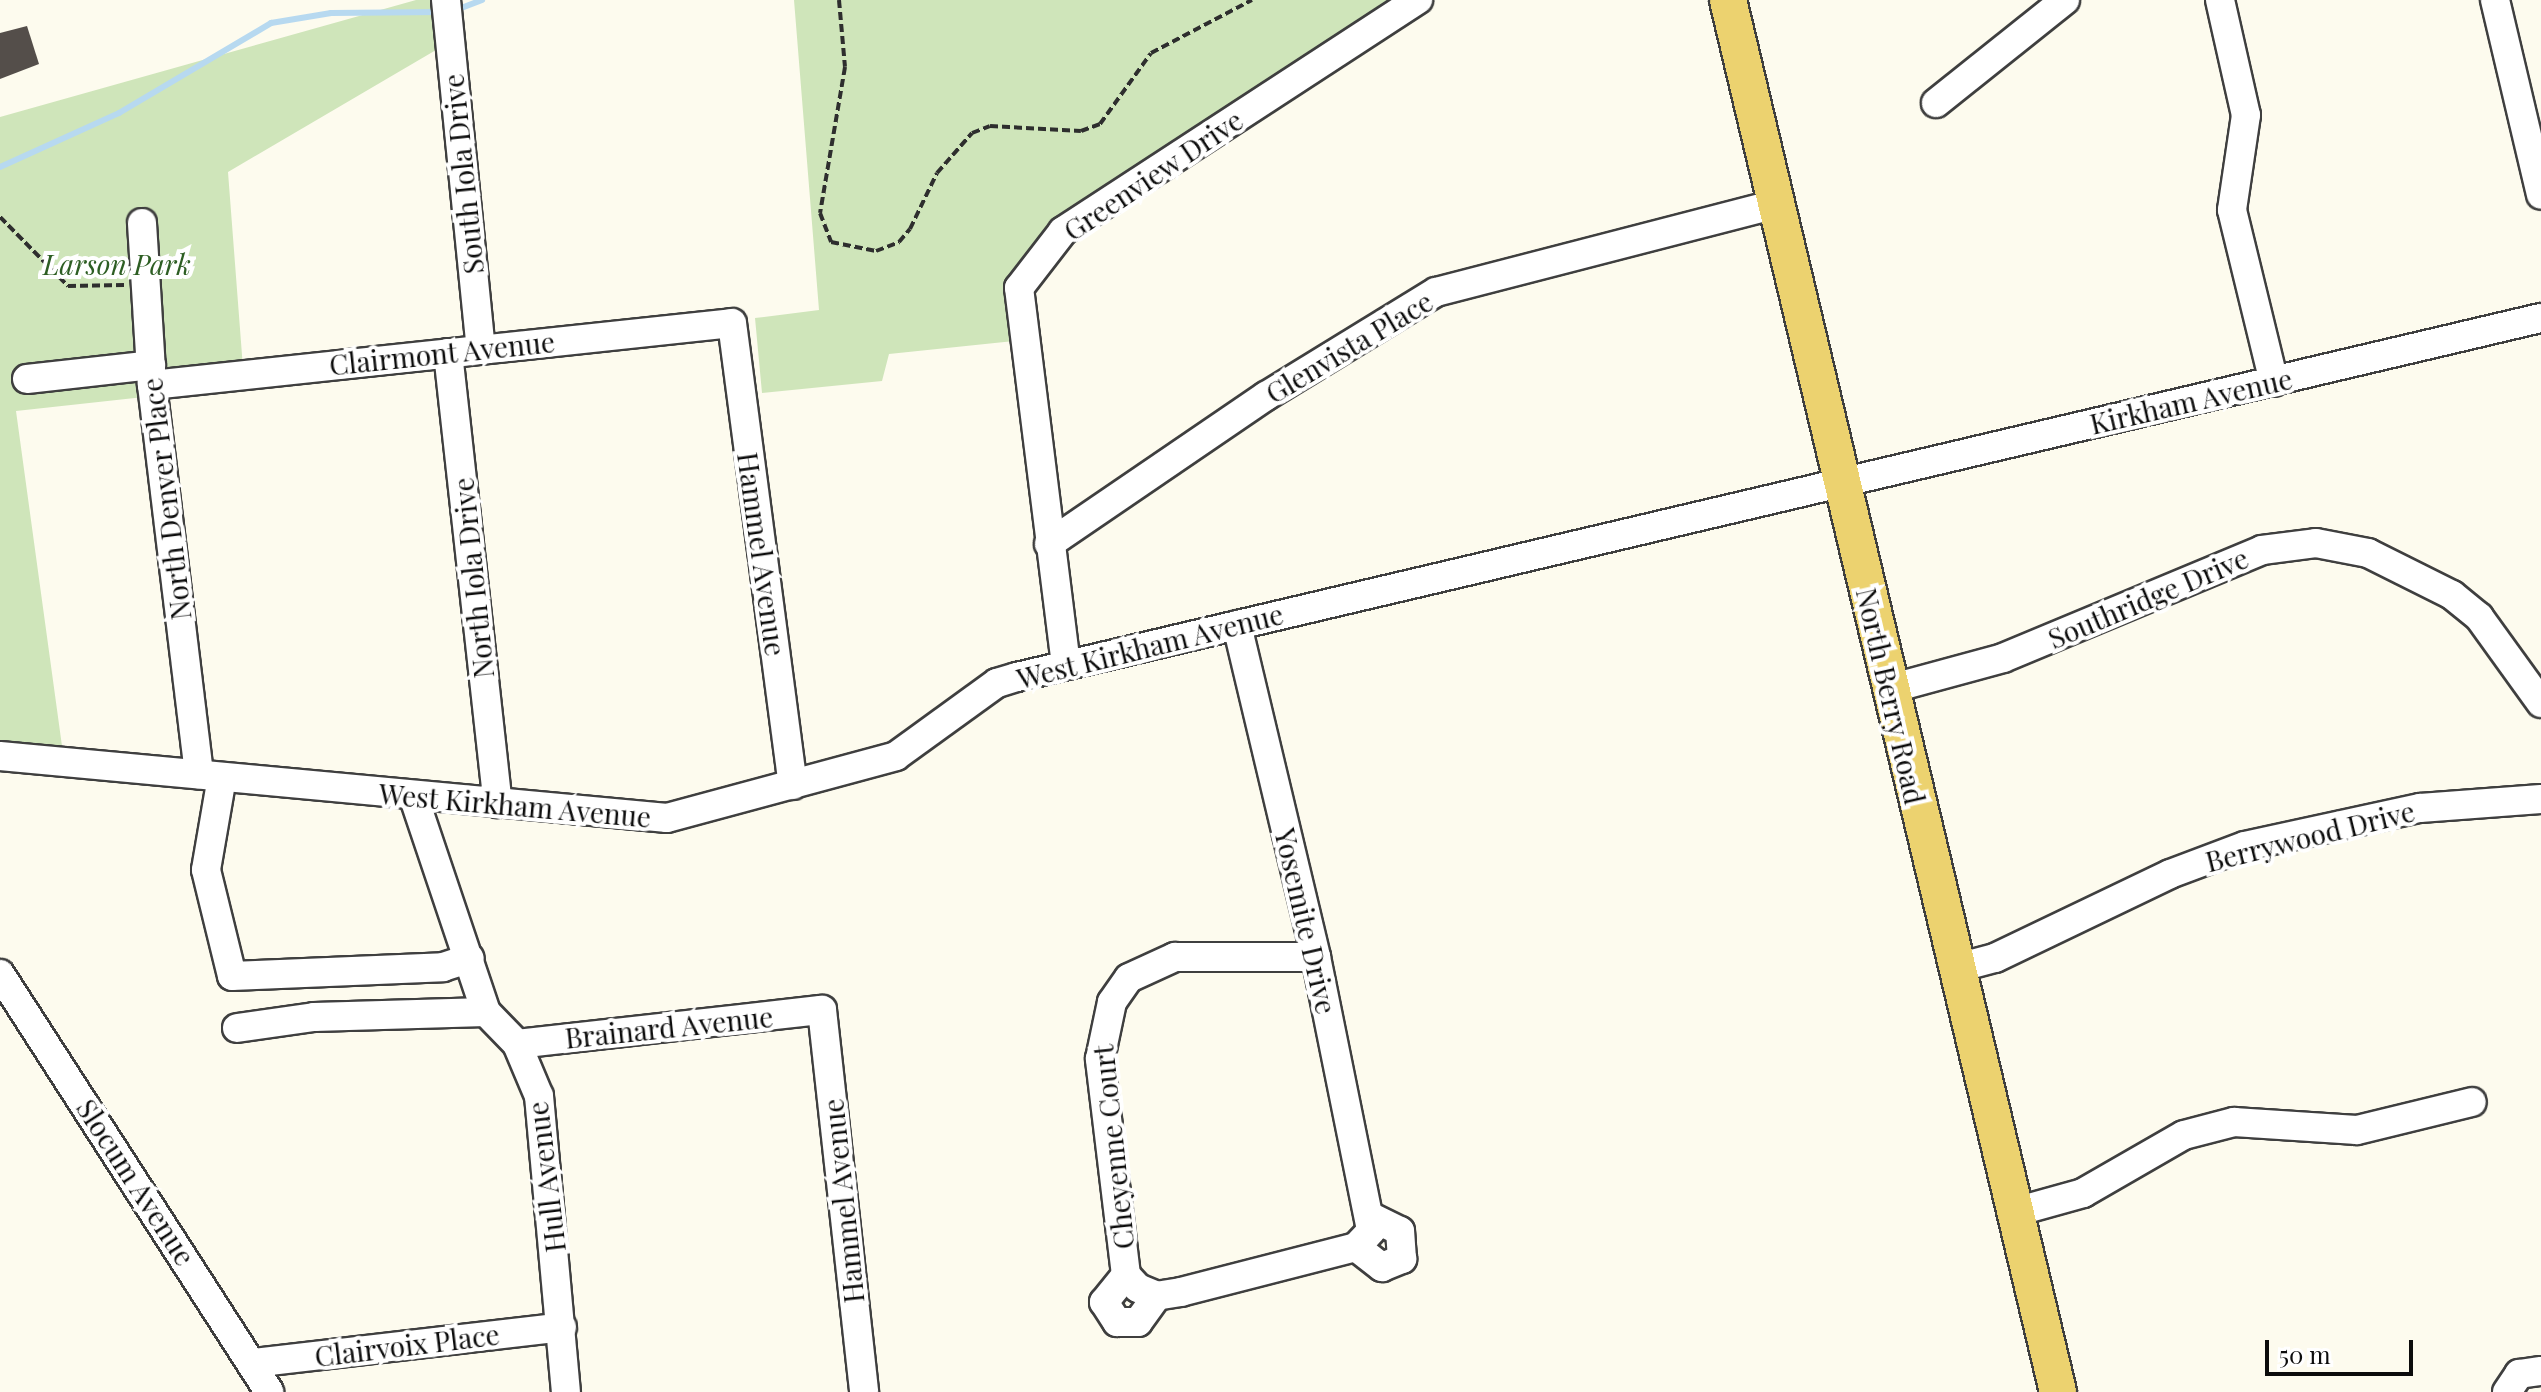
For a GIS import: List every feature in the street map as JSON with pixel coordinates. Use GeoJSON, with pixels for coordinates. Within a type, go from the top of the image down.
{"type":"FeatureCollection","features":[{"type":"Feature","properties":{"kind":"main road","name":"North Berry Road"},"geometry":{"type":"LineString","coordinates":[[1728,0],[2058,1392]]}},
{"type":"Feature","properties":{"kind":"street","name":"Greenview Drive"},"geometry":{"type":"LineString","coordinates":[[1066,665],[1019,288],[1063,231],[1418,0]]}},
{"type":"Feature","properties":{"kind":"street"},"geometry":{"type":"LineString","coordinates":[[1936,103],[2065,0]]}},
{"type":"Feature","properties":{"kind":"street"},"geometry":{"type":"LineString","coordinates":[[2220,0],[2246,115],[2232,210],[2274,382]]}},
{"type":"Feature","properties":{"kind":"street"},"geometry":{"type":"LineString","coordinates":[[2495,0],[2541,195]]}},
{"type":"Feature","properties":{"kind":"street","name":"South Iola Drive"},"geometry":{"type":"LineString","coordinates":[[446,12],[481,348]]}},
{"type":"Feature","properties":{"kind":"street","name":"Glenvista Place"},"geometry":{"type":"LineString","coordinates":[[1049,544],[1266,396],[1436,292],[1777,204]]}},
{"type":"Feature","properties":{"kind":"street","name":"North Denver Place"},"geometry":{"type":"LineString","coordinates":[[142,223],[151,375],[211,775],[206,870],[232,976],[443,967],[470,958]]}},
{"type":"Feature","properties":{"kind":"street","name":"Kirkham Avenue"},"geometry":{"type":"LineString","coordinates":[[1841,482],[2541,318]]}},
{"type":"Feature","properties":{"kind":"street","name":"Clairmont Avenue"},"geometry":{"type":"LineString","coordinates":[[27,379],[151,375],[448,353],[732,323]]}},
{"type":"Feature","properties":{"kind":"street","name":"Hammel Avenue"},"geometry":{"type":"LineString","coordinates":[[732,323],[793,785]]}},
{"type":"Feature","properties":{"kind":"street","name":"North Iola Drive"},"geometry":{"type":"LineString","coordinates":[[448,353],[498,803]]}},
{"type":"Feature","properties":{"kind":"street","name":"West Kirkham Avenue"},"geometry":{"type":"LineString","coordinates":[[0,756],[414,798],[667,818],[896,756],[997,683],[1841,482]]}},
{"type":"Feature","properties":{"kind":"street","name":"Southridge Drive"},"geometry":{"type":"LineString","coordinates":[[1889,689],[2017,653],[2262,550],[2316,543],[2368,553],[2452,595],[2479,617],[2541,703]]}},
{"type":"Feature","properties":{"kind":"street","name":"Yosemite Drive"},"geometry":{"type":"LineString","coordinates":[[1157,1296],[1367,1232],[1316,957],[1237,625]]}},
{"type":"Feature","properties":{"kind":"street","name":"Hull Avenue"},"geometry":{"type":"LineString","coordinates":[[414,798],[486,1012],[517,1044],[539,1096],[566,1392]]}},
{"type":"Feature","properties":{"kind":"street","name":"Berrywood Drive"},"geometry":{"type":"LineString","coordinates":[[1957,968],[1995,958],[2170,874],[2245,846],[2420,808],[2541,799]]}},
{"type":"Feature","properties":{"kind":"street","name":"Cheyenne Court"},"geometry":{"type":"LineString","coordinates":[[1126,1275],[1157,1296],[1138,1322],[1117,1322],[1104,1302],[1126,1275],[1100,1059],[1112,1002],[1129,978],[1175,957],[1316,957]]}},
{"type":"Feature","properties":{"kind":"street","name":"Slocum Avenue"},"geometry":{"type":"LineString","coordinates":[[0,974],[269,1392]]}},
{"type":"Feature","properties":{"kind":"street","name":"Hammel Avenue"},"geometry":{"type":"LineString","coordinates":[[822,1010],[864,1392]]}},
{"type":"Feature","properties":{"kind":"street","name":"Brainard Avenue"},"geometry":{"type":"LineString","coordinates":[[517,1044],[822,1010]]}},
{"type":"Feature","properties":{"kind":"street"},"geometry":{"type":"LineString","coordinates":[[237,1028],[314,1017],[486,1012]]}},
{"type":"Feature","properties":{"kind":"street"},"geometry":{"type":"LineString","coordinates":[[2015,1212],[2083,1193],[2184,1135],[2234,1122],[2357,1130],[2472,1102]]}},
{"type":"Feature","properties":{"kind":"street","name":"Clairvoix Place"},"geometry":{"type":"LineString","coordinates":[[253,1363],[562,1327]]}},
{"type":"Feature","properties":{"kind":"street"},"geometry":{"type":"LineString","coordinates":[[2507,1392],[2519,1374],[2541,1371]]}},
{"type":"Feature","properties":{"kind":"path"},"geometry":{"type":"LineString","coordinates":[[839,0],[845,67],[820,213],[831,242],[876,251],[899,242],[910,229],[937,173],[972,133],[990,126],[1081,131],[1100,124],[1151,53],[1252,0]]}},
{"type":"Feature","properties":{"kind":"path"},"geometry":{"type":"LineString","coordinates":[[0,217],[68,286],[146,285]]}},
{"type":"Feature","properties":{"kind":"green space","name":"Larson Park"},"geometry":{"type":"Polygon","coordinates":[[[416,0],[433,0],[436,50],[228,172],[243,368],[144,397],[16,411],[62,746],[0,741],[0,117],[416,0]]]}},
{"type":"Feature","properties":{"kind":"green space"},"geometry":{"type":"Polygon","coordinates":[[[794,0],[1401,0],[1045,236],[1018,268],[1014,341],[889,354],[882,381],[762,393],[755,318],[819,310],[794,0]]]}},
{"type":"Feature","properties":{"kind":"building"},"geometry":{"type":"Polygon","coordinates":[[[27,26],[39,64],[0,79],[0,33],[27,26]]]}},
{"type":"Feature","properties":{"kind":"waterway"},"geometry":{"type":"LineString","coordinates":[[456,10],[482,0]]}},
{"type":"Feature","properties":{"kind":"waterway"},"geometry":{"type":"LineString","coordinates":[[0,167],[119,113],[271,23],[331,13],[441,12]]}}]}
